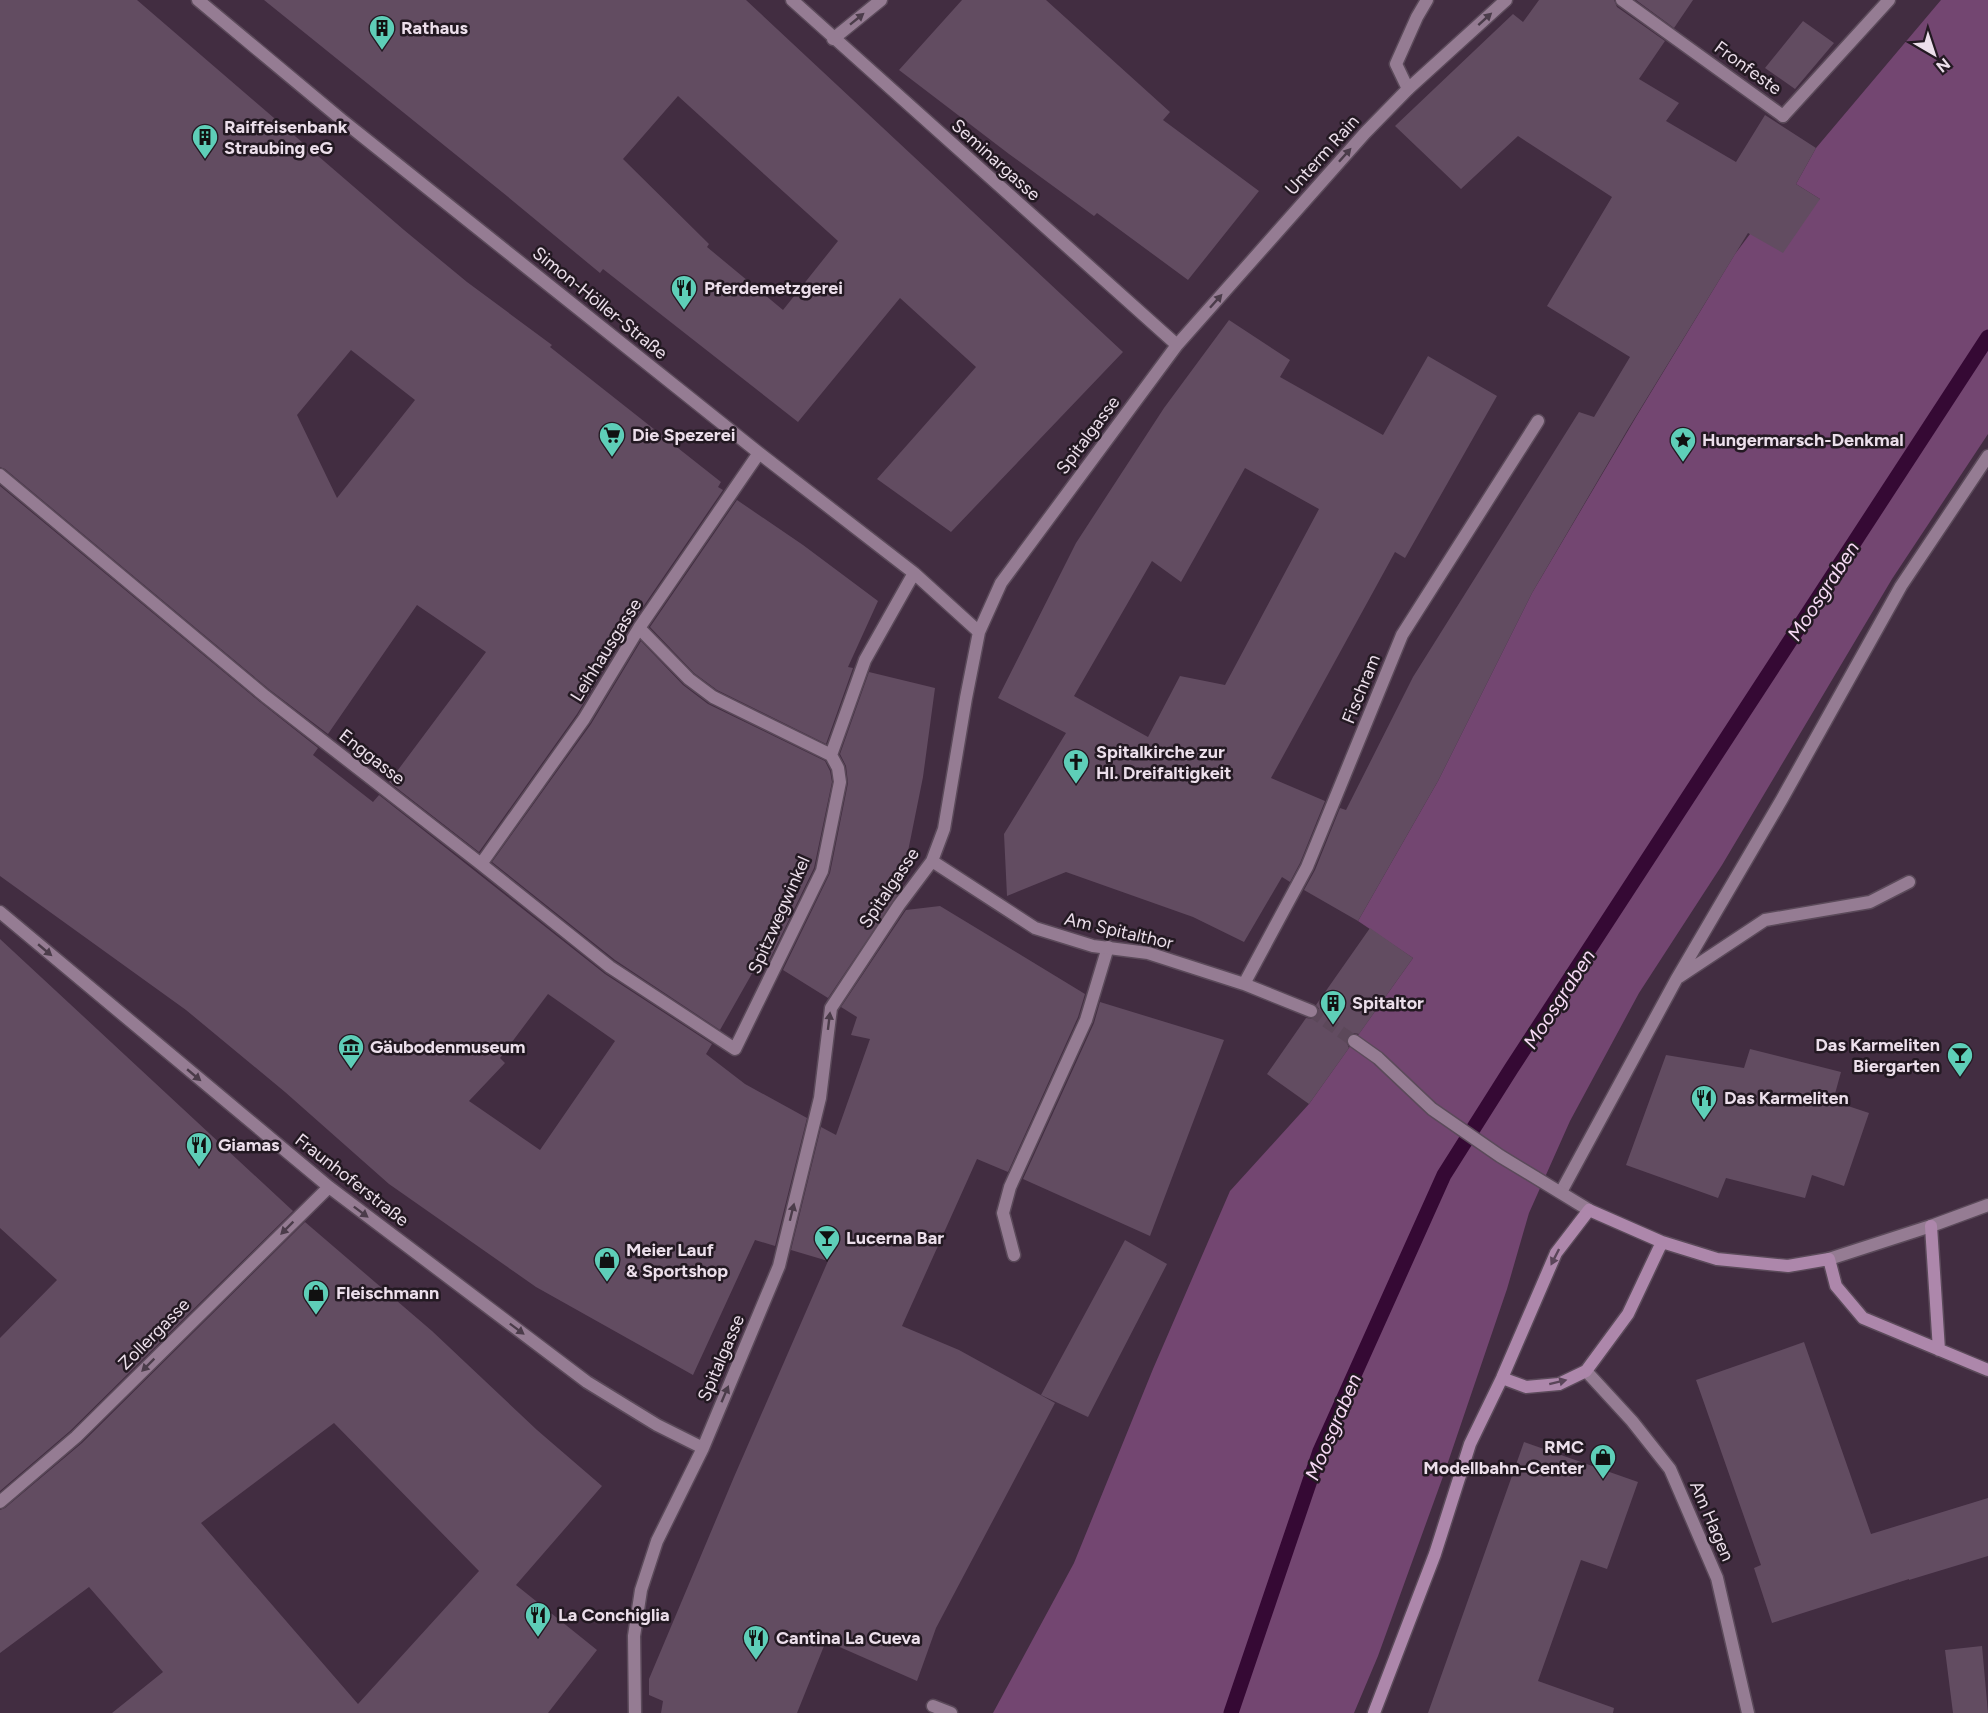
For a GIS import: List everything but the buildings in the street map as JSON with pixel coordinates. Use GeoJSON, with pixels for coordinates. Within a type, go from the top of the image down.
{"type":"FeatureCollection","features":[{"type":"Feature","properties":{"kind":"street","name":"Simon-Höller-Straße"},"geometry":{"type":"LineString","coordinates":[[198,0],[342,120],[759,453],[914,573],[979,632]]}},
{"type":"Feature","properties":{"kind":"street","name":"Seminargasse"},"geometry":{"type":"LineString","coordinates":[[792,0],[1177,345]]}},
{"type":"Feature","properties":{"kind":"street"},"geometry":{"type":"LineString","coordinates":[[833,39],[882,0]]}},
{"type":"Feature","properties":{"kind":"street"},"geometry":{"type":"LineString","coordinates":[[1408,89],[1396,64],[1427,0]]}},
{"type":"Feature","properties":{"kind":"street","name":"Unterm Rain"},"geometry":{"type":"LineString","coordinates":[[1177,345],[1365,134],[1408,89],[1506,0]]}},
{"type":"Feature","properties":{"kind":"street","name":"Fronfeste"},"geometry":{"type":"LineString","coordinates":[[1622,0],[1783,116],[1889,0]]}},
{"type":"Feature","properties":{"kind":"street","name":"Spitalgasse"},"geometry":{"type":"LineString","coordinates":[[635,1713],[634,1636],[641,1590],[657,1541],[703,1448],[779,1266],[820,1098],[831,1008],[899,905],[932,861],[945,829],[979,632],[1001,583],[1177,345]]}},
{"type":"Feature","properties":{"kind":"street","name":"Fischram"},"geometry":{"type":"LineString","coordinates":[[1244,984],[1307,867],[1402,634],[1538,421]]}},
{"type":"Feature","properties":{"kind":"street","name":"Leihhausgasse"},"geometry":{"type":"LineString","coordinates":[[481,864],[584,719],[639,628],[759,453]]}},
{"type":"Feature","properties":{"kind":"street"},"geometry":{"type":"LineString","coordinates":[[1561,1192],[1676,980],[1782,799],[1901,586],[1988,456]]}},
{"type":"Feature","properties":{"kind":"street","name":"Enggasse"},"geometry":{"type":"LineString","coordinates":[[0,475],[265,696],[610,967],[735,1049]]}},
{"type":"Feature","properties":{"kind":"street"},"geometry":{"type":"LineString","coordinates":[[639,628],[688,679],[713,697],[831,755],[865,660],[914,573]]}},
{"type":"Feature","properties":{"kind":"street","name":"Spitzwegwinkel"},"geometry":{"type":"LineString","coordinates":[[735,1049],[822,872],[840,782],[838,768],[831,755]]}},
{"type":"Feature","properties":{"kind":"street","name":"Am Spitalthor"},"geometry":{"type":"LineString","coordinates":[[932,861],[1035,928],[1093,946],[1148,953],[1244,984],[1311,1011]]}},
{"type":"Feature","properties":{"kind":"street"},"geometry":{"type":"LineString","coordinates":[[1676,980],[1765,920],[1870,902],[1909,882]]}},
{"type":"Feature","properties":{"kind":"street","name":"Fraunhoferstraße"},"geometry":{"type":"LineString","coordinates":[[0,912],[328,1187],[587,1382],[657,1425],[703,1448]]}},
{"type":"Feature","properties":{"kind":"street"},"geometry":{"type":"LineString","coordinates":[[1014,1255],[1003,1213],[1010,1187],[1086,1020],[1108,947]]}},
{"type":"Feature","properties":{"kind":"street"},"geometry":{"type":"LineString","coordinates":[[1354,1041],[1378,1058],[1432,1109],[1500,1156],[1589,1210],[1662,1242],[1718,1258],[1788,1266],[1829,1259],[1988,1205]]}},
{"type":"Feature","properties":{"kind":"street","name":"Zollergasse"},"geometry":{"type":"LineString","coordinates":[[0,1502],[76,1437],[328,1187]]}},
{"type":"Feature","properties":{"kind":"street"},"geometry":{"type":"LineString","coordinates":[[1374,1713],[1436,1554],[1470,1444],[1502,1378],[1556,1253],[1589,1210]]}},
{"type":"Feature","properties":{"kind":"street"},"geometry":{"type":"LineString","coordinates":[[1931,1226],[1940,1350]]}},
{"type":"Feature","properties":{"kind":"street"},"geometry":{"type":"LineString","coordinates":[[1502,1378],[1526,1387],[1559,1384],[1586,1371],[1628,1314],[1662,1242]]}},
{"type":"Feature","properties":{"kind":"street"},"geometry":{"type":"LineString","coordinates":[[1829,1259],[1836,1286],[1863,1318],[1988,1370]]}},
{"type":"Feature","properties":{"kind":"street","name":"Am Hagen"},"geometry":{"type":"LineString","coordinates":[[1586,1371],[1632,1421],[1670,1469],[1717,1578],[1748,1713]]}},
{"type":"Feature","properties":{"kind":"street"},"geometry":{"type":"LineString","coordinates":[[933,1706],[951,1713]]}},
{"type":"Feature","properties":{"kind":"shaded area"},"geometry":{"type":"Polygon","coordinates":[[[1941,0],[1988,0],[1988,434],[1892,579],[1722,865],[1639,993],[1570,1121],[1529,1213],[1507,1289],[1445,1471],[1378,1656],[1354,1713],[993,1713],[1074,1563],[1153,1369],[1230,1191],[1309,1104],[1413,958],[1358,921],[1438,781],[1532,593],[1735,254],[1750,234],[1820,199],[1796,184],[1816,148],[1941,0]]]}},
{"type":"Feature","properties":{"kind":"waterway","name":"Moosgraben"},"geometry":{"type":"LineString","coordinates":[[1231,1713],[1320,1451],[1444,1175],[1988,337]]}},
{"type":"Feature","properties":{"kind":"tunnel"},"geometry":{"type":"LineString","coordinates":[[1311,1011],[1354,1041]]}},
{"type":"Feature","properties":{"kind":"place","name":"Rathaus"},"geometry":{"type":"Point","coordinates":[382,51]}},
{"type":"Feature","properties":{"kind":"place","name":"Raiffeisenbank Straubing eG"},"geometry":{"type":"Point","coordinates":[205,160]}},
{"type":"Feature","properties":{"kind":"place","name":"Pferdemetzgerei"},"geometry":{"type":"Point","coordinates":[684,311]}},
{"type":"Feature","properties":{"kind":"place","name":"Die Spezerei"},"geometry":{"type":"Point","coordinates":[612,458]}},
{"type":"Feature","properties":{"kind":"place","name":"Hungermarsch-Denkmal"},"geometry":{"type":"Point","coordinates":[1683,463]}},
{"type":"Feature","properties":{"kind":"place","name":"Spitalkirche zur Hl. Dreifaltigkeit"},"geometry":{"type":"Point","coordinates":[1076,785]}},
{"type":"Feature","properties":{"kind":"place","name":"Spitaltor"},"geometry":{"type":"Point","coordinates":[1333,1026]}},
{"type":"Feature","properties":{"kind":"place","name":"Gäubodenmuseum"},"geometry":{"type":"Point","coordinates":[351,1070]}},
{"type":"Feature","properties":{"kind":"place","name":"Das Karmeliten Biergarten"},"geometry":{"type":"Point","coordinates":[1960,1078]}},
{"type":"Feature","properties":{"kind":"place","name":"Das Karmeliten"},"geometry":{"type":"Point","coordinates":[1704,1121]}},
{"type":"Feature","properties":{"kind":"place","name":"Giamas"},"geometry":{"type":"Point","coordinates":[199,1168]}},
{"type":"Feature","properties":{"kind":"place","name":"Lucerna Bar"},"geometry":{"type":"Point","coordinates":[827,1261]}},
{"type":"Feature","properties":{"kind":"place","name":"Meier Lauf & Sportshop"},"geometry":{"type":"Point","coordinates":[607,1283]}},
{"type":"Feature","properties":{"kind":"place","name":"Fleischmann"},"geometry":{"type":"Point","coordinates":[316,1316]}},
{"type":"Feature","properties":{"kind":"place","name":"RMC Modellbahn-Center"},"geometry":{"type":"Point","coordinates":[1603,1480]}},
{"type":"Feature","properties":{"kind":"place","name":"La Conchiglia"},"geometry":{"type":"Point","coordinates":[538,1638]}},
{"type":"Feature","properties":{"kind":"place","name":"Cantina La Cueva"},"geometry":{"type":"Point","coordinates":[756,1661]}}]}
